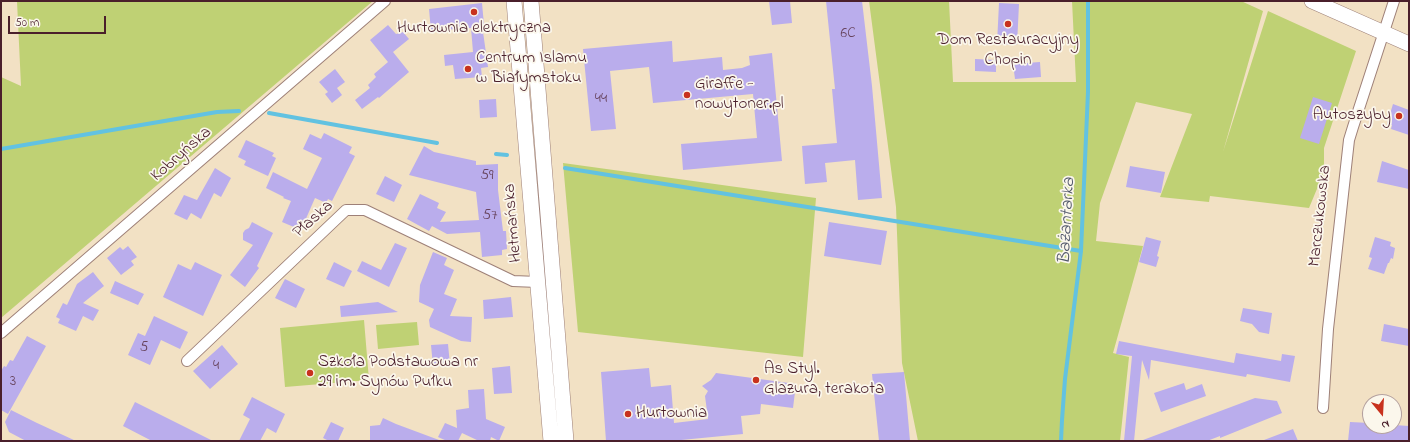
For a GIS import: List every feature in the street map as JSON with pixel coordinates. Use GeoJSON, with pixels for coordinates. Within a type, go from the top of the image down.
{"type":"FeatureCollection","features":[{"type":"Feature","properties":{"kind":"main road","name":"Hetmańska"},"geometry":{"type":"LineString","coordinates":[[514,1],[551,441]]}},
{"type":"Feature","properties":{"kind":"main road","name":"Hetmańska"},"geometry":{"type":"LineString","coordinates":[[531,1],[566,441]]}},
{"type":"Feature","properties":{"kind":"main road"},"geometry":{"type":"LineString","coordinates":[[1312,1],[1409,44]]}},
{"type":"Feature","properties":{"kind":"street","name":"Kobryńska"},"geometry":{"type":"LineString","coordinates":[[1,333],[385,1]]}},
{"type":"Feature","properties":{"kind":"street","name":"Marczukowska"},"geometry":{"type":"LineString","coordinates":[[1323,408],[1328,329],[1349,140],[1394,1]]}},
{"type":"Feature","properties":{"kind":"street","name":"Płaska"},"geometry":{"type":"LineString","coordinates":[[187,362],[346,210],[365,210],[513,281],[538,282]]}},
{"type":"Feature","properties":{"kind":"green space"},"geometry":{"type":"Polygon","coordinates":[[[17,1],[373,1],[1,318],[1,77],[21,86],[17,1]]]}},
{"type":"Feature","properties":{"kind":"green space"},"geometry":{"type":"Polygon","coordinates":[[[869,1],[949,1],[953,82],[1076,82],[1072,1],[1241,1],[1263,11],[1223,152],[1268,11],[1356,51],[1324,148],[1324,172],[1309,208],[1210,196],[1209,202],[1160,197],[1192,114],[1136,102],[1100,203],[1096,241],[1143,246],[1113,353],[1129,357],[1120,441],[918,441],[902,363],[896,207],[869,1]]]}},
{"type":"Feature","properties":{"kind":"green space"},"geometry":{"type":"Polygon","coordinates":[[[563,163],[816,198],[803,357],[578,332],[563,163]]]}},
{"type":"Feature","properties":{"kind":"green space"},"geometry":{"type":"Polygon","coordinates":[[[364,320],[369,380],[285,387],[280,328],[364,320]]]}},
{"type":"Feature","properties":{"kind":"green space"},"geometry":{"type":"Polygon","coordinates":[[[417,322],[419,345],[378,349],[376,325],[417,322]]]}},
{"type":"Feature","properties":{"kind":"building"},"geometry":{"type":"Polygon","coordinates":[[[769,1],[790,1],[792,23],[772,25],[769,1]]]}},
{"type":"Feature","properties":{"kind":"building"},"geometry":{"type":"Polygon","coordinates":[[[826,1],[862,1],[872,86],[882,198],[858,200],[855,160],[825,163],[827,182],[805,184],[802,146],[837,143],[832,89],[835,89],[826,1]]]}},
{"type":"Feature","properties":{"kind":"building"},"geometry":{"type":"Polygon","coordinates":[[[482,3],[484,25],[482,25],[488,67],[481,68],[482,77],[455,79],[453,65],[445,66],[444,55],[473,52],[471,28],[431,31],[429,9],[482,3]]]}},
{"type":"Feature","properties":{"kind":"building","name":"Dom Restauracyjny Chopin"},"geometry":{"type":"Polygon","coordinates":[[[999,3],[1019,4],[1017,45],[997,44],[999,3]]]}},
{"type":"Feature","properties":{"kind":"building"},"geometry":{"type":"Polygon","coordinates":[[[388,25],[396,34],[403,32],[409,39],[393,52],[409,72],[379,98],[378,97],[362,109],[355,100],[370,88],[368,85],[376,77],[374,74],[388,62],[370,40],[388,25]]]}},
{"type":"Feature","properties":{"kind":"building"},"geometry":{"type":"Polygon","coordinates":[[[672,41],[673,62],[722,57],[723,70],[742,68],[750,65],[749,56],[772,53],[782,161],[683,170],[681,144],[757,138],[753,94],[653,103],[649,67],[610,71],[616,129],[591,131],[583,49],[672,41]]]}},
{"type":"Feature","properties":{"kind":"building"},"geometry":{"type":"Polygon","coordinates":[[[975,59],[996,60],[996,72],[975,71],[975,59]]]}},
{"type":"Feature","properties":{"kind":"building"},"geometry":{"type":"Polygon","coordinates":[[[1040,62],[1041,77],[1015,79],[1013,64],[1040,62]]]}},
{"type":"Feature","properties":{"kind":"building"},"geometry":{"type":"Polygon","coordinates":[[[335,69],[345,82],[337,88],[342,95],[332,103],[325,94],[328,92],[319,82],[335,69]]]}},
{"type":"Feature","properties":{"kind":"building"},"geometry":{"type":"Polygon","coordinates":[[[1313,97],[1332,103],[1319,144],[1300,138],[1313,97]]]}},
{"type":"Feature","properties":{"kind":"building"},"geometry":{"type":"Polygon","coordinates":[[[496,99],[497,117],[480,118],[479,100],[496,99]]]}},
{"type":"Feature","properties":{"kind":"building","name":"Autoszyby"},"geometry":{"type":"Polygon","coordinates":[[[1393,104],[1409,110],[1409,135],[1391,129],[1392,125],[1387,124],[1393,104]]]}},
{"type":"Feature","properties":{"kind":"building"},"geometry":{"type":"Polygon","coordinates":[[[324,133],[352,147],[349,153],[355,156],[332,201],[328,199],[326,203],[315,198],[301,230],[282,222],[291,201],[266,188],[273,172],[307,189],[322,158],[303,149],[310,134],[321,139],[324,133]]]}},
{"type":"Feature","properties":{"kind":"building"},"geometry":{"type":"Polygon","coordinates":[[[246,140],[274,153],[272,156],[276,158],[268,176],[244,165],[246,161],[238,157],[246,140]]]}},
{"type":"Feature","properties":{"kind":"building"},"geometry":{"type":"Polygon","coordinates":[[[424,146],[434,152],[476,161],[476,165],[498,164],[498,190],[503,231],[506,231],[507,249],[502,250],[502,255],[482,257],[480,232],[447,234],[432,226],[429,231],[407,219],[420,194],[439,203],[437,208],[446,212],[440,222],[479,220],[476,192],[409,175],[424,146]]]}},
{"type":"Feature","properties":{"kind":"building"},"geometry":{"type":"Polygon","coordinates":[[[1382,161],[1409,170],[1409,189],[1377,182],[1382,161]]]}},
{"type":"Feature","properties":{"kind":"building"},"geometry":{"type":"Polygon","coordinates":[[[1130,166],[1165,172],[1161,193],[1126,187],[1130,166]]]}},
{"type":"Feature","properties":{"kind":"building"},"geometry":{"type":"Polygon","coordinates":[[[215,168],[231,178],[221,197],[214,193],[201,219],[191,213],[187,220],[174,214],[184,195],[197,200],[215,168]]]}},
{"type":"Feature","properties":{"kind":"building"},"geometry":{"type":"Polygon","coordinates":[[[385,176],[402,185],[394,202],[376,194],[385,176]]]}},
{"type":"Feature","properties":{"kind":"building"},"geometry":{"type":"Polygon","coordinates":[[[252,222],[273,233],[257,266],[259,268],[245,287],[230,275],[253,245],[243,240],[243,233],[249,228],[252,222]]]}},
{"type":"Feature","properties":{"kind":"building"},"geometry":{"type":"Polygon","coordinates":[[[829,222],[887,231],[881,265],[824,256],[829,222]]]}},
{"type":"Feature","properties":{"kind":"building"},"geometry":{"type":"Polygon","coordinates":[[[1146,237],[1161,241],[1156,267],[1139,262],[1146,237]]]}},
{"type":"Feature","properties":{"kind":"building"},"geometry":{"type":"Polygon","coordinates":[[[1375,237],[1391,242],[1390,246],[1395,248],[1393,259],[1391,258],[1388,263],[1384,274],[1368,269],[1372,258],[1369,257],[1375,237]]]}},
{"type":"Feature","properties":{"kind":"building"},"geometry":{"type":"Polygon","coordinates":[[[395,243],[407,248],[389,287],[357,271],[362,261],[381,270],[395,243]]]}},
{"type":"Feature","properties":{"kind":"building"},"geometry":{"type":"Polygon","coordinates":[[[128,246],[137,257],[131,261],[134,265],[121,275],[107,258],[120,247],[123,250],[128,246]]]}},
{"type":"Feature","properties":{"kind":"building"},"geometry":{"type":"Polygon","coordinates":[[[433,252],[447,258],[444,265],[454,270],[444,294],[457,299],[450,316],[472,317],[471,342],[461,341],[430,327],[429,320],[434,309],[419,302],[420,285],[433,252]]]}},
{"type":"Feature","properties":{"kind":"building"},"geometry":{"type":"Polygon","coordinates":[[[195,262],[222,275],[203,316],[163,297],[178,264],[191,270],[195,262]]]}},
{"type":"Feature","properties":{"kind":"building"},"geometry":{"type":"Polygon","coordinates":[[[334,262],[352,271],[344,287],[326,279],[334,262]]]}},
{"type":"Feature","properties":{"kind":"building"},"geometry":{"type":"Polygon","coordinates":[[[93,272],[104,286],[83,303],[99,310],[93,321],[83,316],[76,331],[58,323],[60,319],[56,317],[63,303],[67,305],[77,284],[93,272]]]}},
{"type":"Feature","properties":{"kind":"building"},"geometry":{"type":"Polygon","coordinates":[[[285,279],[305,289],[296,308],[275,298],[285,279]]]}},
{"type":"Feature","properties":{"kind":"building"},"geometry":{"type":"Polygon","coordinates":[[[115,281],[144,294],[138,305],[110,293],[115,281]]]}},
{"type":"Feature","properties":{"kind":"building"},"geometry":{"type":"Polygon","coordinates":[[[511,297],[513,317],[484,319],[483,300],[511,297]]]}},
{"type":"Feature","properties":{"kind":"building"},"geometry":{"type":"Polygon","coordinates":[[[378,302],[398,312],[341,317],[340,306],[378,302]]]}},
{"type":"Feature","properties":{"kind":"building"},"geometry":{"type":"Polygon","coordinates":[[[1243,308],[1272,313],[1269,334],[1259,332],[1252,324],[1240,321],[1243,308]]]}},
{"type":"Feature","properties":{"kind":"building"},"geometry":{"type":"Polygon","coordinates":[[[154,316],[188,332],[180,349],[161,340],[150,365],[128,355],[138,333],[145,336],[154,316]]]}},
{"type":"Feature","properties":{"kind":"building"},"geometry":{"type":"Polygon","coordinates":[[[1384,324],[1409,329],[1409,346],[1381,341],[1384,324]]]}},
{"type":"Feature","properties":{"kind":"building"},"geometry":{"type":"Polygon","coordinates":[[[27,336],[46,346],[8,414],[1,410],[1,371],[4,366],[6,367],[10,360],[13,361],[27,336]]]}},
{"type":"Feature","properties":{"kind":"building"},"geometry":{"type":"Polygon","coordinates":[[[1119,341],[1234,363],[1236,353],[1281,361],[1282,354],[1295,356],[1290,382],[1247,374],[1246,377],[1151,360],[1149,380],[1142,360],[1134,441],[1124,441],[1132,356],[1116,354],[1119,341]]]}},
{"type":"Feature","properties":{"kind":"building"},"geometry":{"type":"Polygon","coordinates":[[[448,344],[450,365],[433,366],[431,345],[448,344]]]}},
{"type":"Feature","properties":{"kind":"building"},"geometry":{"type":"Polygon","coordinates":[[[222,345],[238,364],[210,389],[193,371],[222,345]]]}},
{"type":"Feature","properties":{"kind":"building"},"geometry":{"type":"Polygon","coordinates":[[[510,366],[512,393],[494,394],[492,368],[510,366]]]}},
{"type":"Feature","properties":{"kind":"building"},"geometry":{"type":"Polygon","coordinates":[[[649,368],[651,387],[671,385],[674,423],[708,419],[705,396],[708,391],[702,386],[711,380],[716,373],[796,384],[793,408],[761,404],[760,414],[741,416],[743,434],[671,441],[606,441],[601,372],[649,368]]]}},
{"type":"Feature","properties":{"kind":"building"},"geometry":{"type":"Polygon","coordinates":[[[904,372],[910,441],[879,441],[872,374],[904,372]]]}},
{"type":"Feature","properties":{"kind":"building"},"geometry":{"type":"Polygon","coordinates":[[[1184,383],[1186,390],[1202,384],[1206,396],[1161,412],[1154,393],[1184,383]]]}},
{"type":"Feature","properties":{"kind":"building"},"geometry":{"type":"Polygon","coordinates":[[[484,389],[486,419],[505,427],[499,441],[491,437],[490,441],[479,441],[462,433],[458,441],[447,441],[438,437],[445,423],[457,428],[456,410],[469,408],[468,390],[484,389]]]}},
{"type":"Feature","properties":{"kind":"building"},"geometry":{"type":"Polygon","coordinates":[[[252,397],[285,414],[276,433],[267,428],[260,441],[239,441],[250,419],[243,415],[252,397]]]}},
{"type":"Feature","properties":{"kind":"building"},"geometry":{"type":"Polygon","coordinates":[[[1255,398],[1277,401],[1282,413],[1220,438],[1220,436],[1207,441],[1143,441],[1143,440],[1255,398]]]}},
{"type":"Feature","properties":{"kind":"building"},"geometry":{"type":"Polygon","coordinates":[[[135,402],[213,441],[152,441],[123,426],[135,402]]]}},
{"type":"Feature","properties":{"kind":"building"},"geometry":{"type":"Polygon","coordinates":[[[11,410],[76,441],[26,441],[9,432],[5,422],[11,410]]]}},
{"type":"Feature","properties":{"kind":"building"},"geometry":{"type":"Polygon","coordinates":[[[383,418],[439,441],[370,441],[370,426],[380,425],[383,418]]]}},
{"type":"Feature","properties":{"kind":"building"},"geometry":{"type":"Polygon","coordinates":[[[331,422],[344,428],[338,441],[329,441],[323,438],[331,422]]]}},
{"type":"Feature","properties":{"kind":"building"},"geometry":{"type":"Polygon","coordinates":[[[1350,422],[1362,423],[1362,434],[1402,434],[1402,426],[1409,426],[1409,441],[1348,441],[1350,422]]]}},
{"type":"Feature","properties":{"kind":"building"},"geometry":{"type":"Polygon","coordinates":[[[1293,429],[1298,441],[1264,441],[1264,440],[1293,429]]]}},
{"type":"Feature","properties":{"kind":"waterway","name":"Bażantarka"},"geometry":{"type":"LineString","coordinates":[[1061,441],[1065,379],[1081,251],[1088,92],[1088,1]]}},
{"type":"Feature","properties":{"kind":"waterway"},"geometry":{"type":"LineString","coordinates":[[1,149],[217,112],[239,111]]}},
{"type":"Feature","properties":{"kind":"waterway"},"geometry":{"type":"LineString","coordinates":[[269,113],[437,143]]}},
{"type":"Feature","properties":{"kind":"waterway"},"geometry":{"type":"LineString","coordinates":[[496,154],[507,155]]}},
{"type":"Feature","properties":{"kind":"waterway"},"geometry":{"type":"LineString","coordinates":[[565,168],[1081,251]]}},
{"type":"Feature","properties":{"kind":"place","name":"Hurtownia elektryczna"},"geometry":{"type":"Point","coordinates":[474,12]}},
{"type":"Feature","properties":{"kind":"place","name":"Dom Restauracyjny Chopin"},"geometry":{"type":"Point","coordinates":[1008,24]}},
{"type":"Feature","properties":{"kind":"place","name":"Centrum Islamu w Białymstoku"},"geometry":{"type":"Point","coordinates":[468,69]}},
{"type":"Feature","properties":{"kind":"place","name":"Giraffe - nowytoner.pl"},"geometry":{"type":"Point","coordinates":[687,95]}},
{"type":"Feature","properties":{"kind":"place","name":"Autoszyby"},"geometry":{"type":"Point","coordinates":[1399,116]}},
{"type":"Feature","properties":{"kind":"place","name":"Szkoła Podstawowa nr 29 im. Synów Pułku"},"geometry":{"type":"Point","coordinates":[310,373]}},
{"type":"Feature","properties":{"kind":"place","name":"As Styl. Glazura, terakota"},"geometry":{"type":"Point","coordinates":[756,380]}},
{"type":"Feature","properties":{"kind":"place","name":"Hurtownia"},"geometry":{"type":"Point","coordinates":[628,414]}}]}
